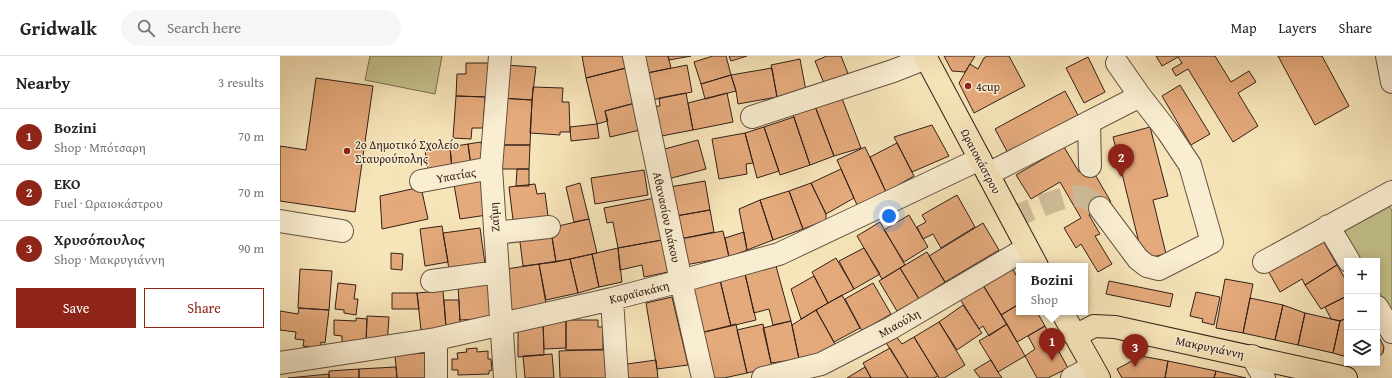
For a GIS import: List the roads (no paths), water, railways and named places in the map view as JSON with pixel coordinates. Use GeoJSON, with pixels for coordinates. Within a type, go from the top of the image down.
{"type":"FeatureCollection","features":[{"type":"Feature","properties":{"kind":"main road","name":"Ωραιοκάστρου"},"geometry":{"type":"LineString","coordinates":[[925,57],[1032,257]]}},
{"type":"Feature","properties":{"kind":"main road"},"geometry":{"type":"LineString","coordinates":[[1064,315],[1095,372]]}},
{"type":"Feature","properties":{"kind":"main road","name":"Μακρυγιάννη"},"geometry":{"type":"LineString","coordinates":[[1075,336],[1094,326],[1115,327],[1252,356],[1346,378]]}},
{"type":"Feature","properties":{"kind":"street","name":"Ζαΐμη"},"geometry":{"type":"LineString","coordinates":[[500,56],[491,168],[505,378]]}},
{"type":"Feature","properties":{"kind":"street","name":"Αθανασίου Διάκου"},"geometry":{"type":"LineString","coordinates":[[634,56],[681,282],[703,378]]}},
{"type":"Feature","properties":{"kind":"street"},"geometry":{"type":"LineString","coordinates":[[1387,56],[1392,82]]}},
{"type":"Feature","properties":{"kind":"street"},"geometry":{"type":"LineString","coordinates":[[752,117],[893,71],[925,57]]}},
{"type":"Feature","properties":{"kind":"street"},"geometry":{"type":"LineString","coordinates":[[1100,208],[1138,259],[1147,266],[1158,269],[1212,242],[1190,165],[1168,132],[1140,96],[1118,62]]}},
{"type":"Feature","properties":{"kind":"street","name":"Καραϊσκάκη"},"geometry":{"type":"LineString","coordinates":[[280,363],[436,339],[681,282],[779,254],[1089,122],[1140,96]]}},
{"type":"Feature","properties":{"kind":"street"},"geometry":{"type":"LineString","coordinates":[[1089,122],[1090,166]]}},
{"type":"Feature","properties":{"kind":"street","name":"Υπατίας"},"geometry":{"type":"LineString","coordinates":[[420,181],[491,168]]}},
{"type":"Feature","properties":{"kind":"street"},"geometry":{"type":"LineString","coordinates":[[1264,262],[1392,192]]}},
{"type":"Feature","properties":{"kind":"street"},"geometry":{"type":"LineString","coordinates":[[280,221],[342,231]]}},
{"type":"Feature","properties":{"kind":"street"},"geometry":{"type":"LineString","coordinates":[[1328,226],[1348,258]]}},
{"type":"Feature","properties":{"kind":"street"},"geometry":{"type":"LineString","coordinates":[[495,233],[549,227]]}},
{"type":"Feature","properties":{"kind":"street","name":"Μιαούλη"},"geometry":{"type":"LineString","coordinates":[[1020,263],[1032,257]]}},
{"type":"Feature","properties":{"kind":"street","name":"Μιαούλη"},"geometry":{"type":"LineString","coordinates":[[763,378],[822,364],[1016,265]]}},
{"type":"Feature","properties":{"kind":"street"},"geometry":{"type":"LineString","coordinates":[[432,281],[498,272]]}},
{"type":"Feature","properties":{"kind":"street"},"geometry":{"type":"LineString","coordinates":[[612,299],[617,378]]}},
{"type":"Feature","properties":{"kind":"street"},"geometry":{"type":"LineString","coordinates":[[1380,312],[1392,332]]}},
{"type":"Feature","properties":{"kind":"street"},"geometry":{"type":"LineString","coordinates":[[436,339],[436,378]]}},
{"type":"Feature","properties":{"kind":"street"},"geometry":{"type":"LineString","coordinates":[[1252,356],[1264,378]]}},
{"type":"Feature","properties":{"kind":"street"},"geometry":{"type":"LineString","coordinates":[[1072,378],[1095,372]]}},
{"type":"Feature","properties":{"kind":"tunnel"},"geometry":{"type":"LineString","coordinates":[[1011,218],[1055,201],[1073,196],[1079,196],[1090,200],[1100,208]]}},
{"type":"Feature","properties":{"kind":"place","name":"4cup"},"geometry":{"type":"Point","coordinates":[968,86]}},
{"type":"Feature","properties":{"kind":"place","name":"2ο Δημοτικό Σχολείο Σταυρούπολης"},"geometry":{"type":"Point","coordinates":[347,151]}},
{"type":"Feature","properties":{"kind":"place","name":"EKO"},"geometry":{"type":"Point","coordinates":[1121,177]}},
{"type":"Feature","properties":{"kind":"place","name":"Bozini"},"geometry":{"type":"Point","coordinates":[1052,361]}},
{"type":"Feature","properties":{"kind":"place","name":"Χρυσόπουλος"},"geometry":{"type":"Point","coordinates":[1135,367]}}]}
